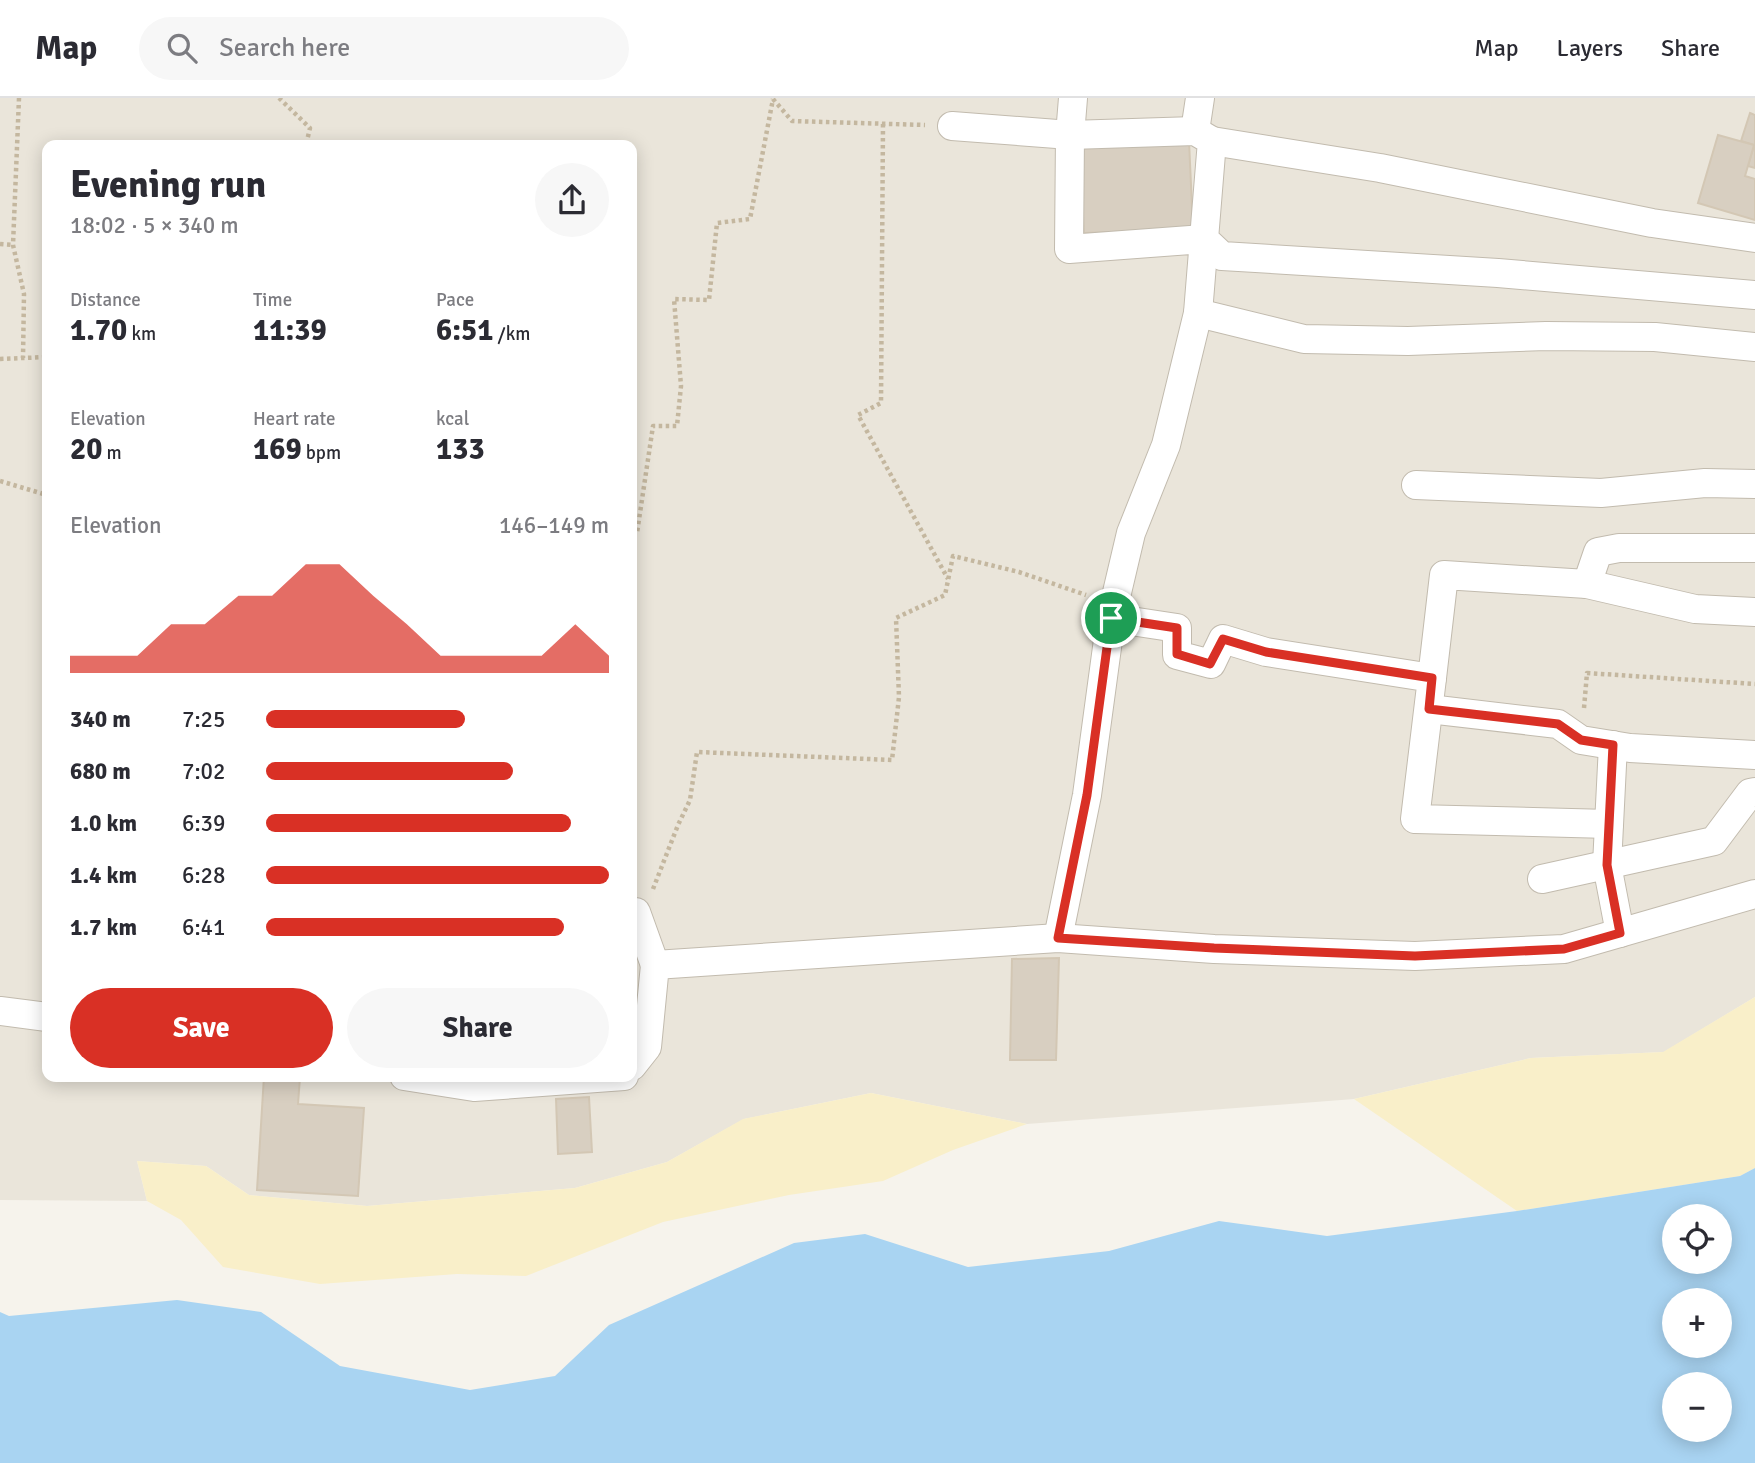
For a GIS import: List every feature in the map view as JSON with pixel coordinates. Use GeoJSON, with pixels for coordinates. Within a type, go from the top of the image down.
{"type":"FeatureCollection","features":[{"type":"Feature","properties":{"kind":"street"},"geometry":{"type":"LineString","coordinates":[[1073,98],[1069,249],[1204,239],[1222,256],[1499,273],[1755,295]]}},
{"type":"Feature","properties":{"kind":"street"},"geometry":{"type":"LineString","coordinates":[[1058,938],[1087,795],[1113,611],[1131,533],[1166,445],[1198,313],[1204,239],[1204,136],[1200,98]]}},
{"type":"Feature","properties":{"kind":"street"},"geometry":{"type":"LineString","coordinates":[[951,126],[1070,135],[1204,136],[1653,223],[1755,238]]}},
{"type":"Feature","properties":{"kind":"street"},"geometry":{"type":"LineString","coordinates":[[1198,313],[1304,339],[1408,341],[1546,336],[1655,337],[1755,347]]}},
{"type":"Feature","properties":{"kind":"street"},"geometry":{"type":"LineString","coordinates":[[1416,485],[1601,493],[1705,483],[1755,484]]}},
{"type":"Feature","properties":{"kind":"street"},"geometry":{"type":"LineString","coordinates":[[1587,584],[1598,552],[1619,548],[1755,548]]}},
{"type":"Feature","properties":{"kind":"street"},"geometry":{"type":"LineString","coordinates":[[1609,824],[1416,820],[1444,575],[1587,584],[1695,609],[1755,612]]}},
{"type":"Feature","properties":{"kind":"street"},"geometry":{"type":"LineString","coordinates":[[1113,611],[1177,628],[1177,654],[1210,664],[1223,639],[1266,652],[1432,678]]}},
{"type":"Feature","properties":{"kind":"street"},"geometry":{"type":"LineString","coordinates":[[1429,709],[1558,724],[1581,740],[1630,748],[1755,755]]}},
{"type":"Feature","properties":{"kind":"street"},"geometry":{"type":"LineString","coordinates":[[1613,745],[1607,865],[1620,933]]}},
{"type":"Feature","properties":{"kind":"street"},"geometry":{"type":"LineString","coordinates":[[1542,879],[1714,841],[1750,793],[1755,793]]}},
{"type":"Feature","properties":{"kind":"street"},"geometry":{"type":"LineString","coordinates":[[655,965],[1058,938],[1214,948],[1415,956],[1564,949],[1755,894]]}},
{"type":"Feature","properties":{"kind":"street"},"geometry":{"type":"LineString","coordinates":[[637,920],[655,965],[647,1046],[637,1059]]}},
{"type":"Feature","properties":{"kind":"street"},"geometry":{"type":"LineString","coordinates":[[0,1011],[42,1016]]}},
{"type":"Feature","properties":{"kind":"street"},"geometry":{"type":"LineString","coordinates":[[442,1082],[474,1087],[542,1082]]}},
{"type":"Feature","properties":{"kind":"path"},"geometry":{"type":"LineString","coordinates":[[19,98],[13,245],[24,294],[23,358]]}},
{"type":"Feature","properties":{"kind":"path"},"geometry":{"type":"LineString","coordinates":[[279,98],[310,128],[307,140]]}},
{"type":"Feature","properties":{"kind":"path"},"geometry":{"type":"LineString","coordinates":[[773,99],[792,121],[951,126]]}},
{"type":"Feature","properties":{"kind":"path"},"geometry":{"type":"LineString","coordinates":[[637,533],[653,426],[677,426],[681,386],[674,299],[709,300],[716,223],[750,219],[773,99]]}},
{"type":"Feature","properties":{"kind":"path"},"geometry":{"type":"LineString","coordinates":[[883,124],[881,403],[858,415],[948,579]]}},
{"type":"Feature","properties":{"kind":"path"},"geometry":{"type":"LineString","coordinates":[[0,244],[13,245]]}},
{"type":"Feature","properties":{"kind":"path"},"geometry":{"type":"LineString","coordinates":[[0,359],[42,357]]}},
{"type":"Feature","properties":{"kind":"path"},"geometry":{"type":"LineString","coordinates":[[0,481],[42,494]]}},
{"type":"Feature","properties":{"kind":"path"},"geometry":{"type":"LineString","coordinates":[[637,908],[656,885],[690,800],[697,752],[892,760],[899,697],[896,618],[944,595],[953,556],[1019,572],[1113,611]]}},
{"type":"Feature","properties":{"kind":"path"},"geometry":{"type":"LineString","coordinates":[[1581,740],[1587,673],[1755,684]]}},
{"type":"Feature","properties":{"kind":"shaded area"},"geometry":{"type":"Polygon","coordinates":[[[0,98],[1755,98],[1755,997],[1664,1052],[1531,1058],[1354,1099],[1027,1124],[871,1093],[744,1119],[667,1162],[575,1188],[367,1206],[249,1195],[206,1166],[137,1161],[147,1201],[0,1200],[0,98]]]}},
{"type":"Feature","properties":{"kind":"sand"},"geometry":{"type":"Polygon","coordinates":[[[1755,997],[1755,1168],[1740,1176],[1517,1211],[1354,1099],[1531,1058],[1663,1052],[1755,997]]]}},
{"type":"Feature","properties":{"kind":"sand"},"geometry":{"type":"Polygon","coordinates":[[[871,1093],[1027,1124],[953,1150],[883,1181],[789,1195],[663,1222],[526,1276],[457,1274],[320,1284],[223,1267],[181,1220],[147,1201],[137,1161],[206,1166],[249,1195],[367,1206],[575,1188],[667,1162],[743,1119],[871,1093]]]}},
{"type":"Feature","properties":{"kind":"water"},"geometry":{"type":"Polygon","coordinates":[[[1755,1168],[1755,1463],[0,1463],[0,1312],[9,1316],[177,1300],[261,1312],[340,1366],[470,1390],[555,1376],[609,1325],[794,1243],[865,1234],[968,1267],[1109,1251],[1219,1221],[1327,1236],[1517,1211],[1740,1176],[1755,1168]]]}},
{"type":"Feature","properties":{"kind":"building"},"geometry":{"type":"Polygon","coordinates":[[[1750,113],[1755,115],[1755,168],[1748,166],[1754,145],[1741,141],[1750,113]]]}},
{"type":"Feature","properties":{"kind":"building"},"geometry":{"type":"Polygon","coordinates":[[[1718,135],[1754,145],[1745,176],[1755,179],[1755,220],[1698,203],[1718,135]]]}},
{"type":"Feature","properties":{"kind":"building"},"geometry":{"type":"Polygon","coordinates":[[[1189,141],[1193,229],[1084,233],[1079,146],[1189,141]]]}},
{"type":"Feature","properties":{"kind":"building"},"geometry":{"type":"Polygon","coordinates":[[[1059,958],[1056,1060],[1010,1060],[1012,959],[1059,958]]]}},
{"type":"Feature","properties":{"kind":"building"},"geometry":{"type":"Polygon","coordinates":[[[264,1082],[300,1082],[298,1104],[364,1108],[358,1196],[257,1190],[264,1082]]]}},
{"type":"Feature","properties":{"kind":"building"},"geometry":{"type":"Polygon","coordinates":[[[589,1097],[592,1152],[558,1154],[556,1099],[589,1097]]]}},
{"type":"Feature","properties":{"kind":"route"},"geometry":{"type":"LineString","coordinates":[[1111,618],[1177,628],[1177,654],[1210,664],[1223,639],[1266,652],[1432,678],[1429,709],[1558,724],[1581,740],[1613,745],[1607,865],[1620,933],[1564,949],[1415,956],[1214,948],[1058,938],[1087,795],[1111,618]]}}]}
